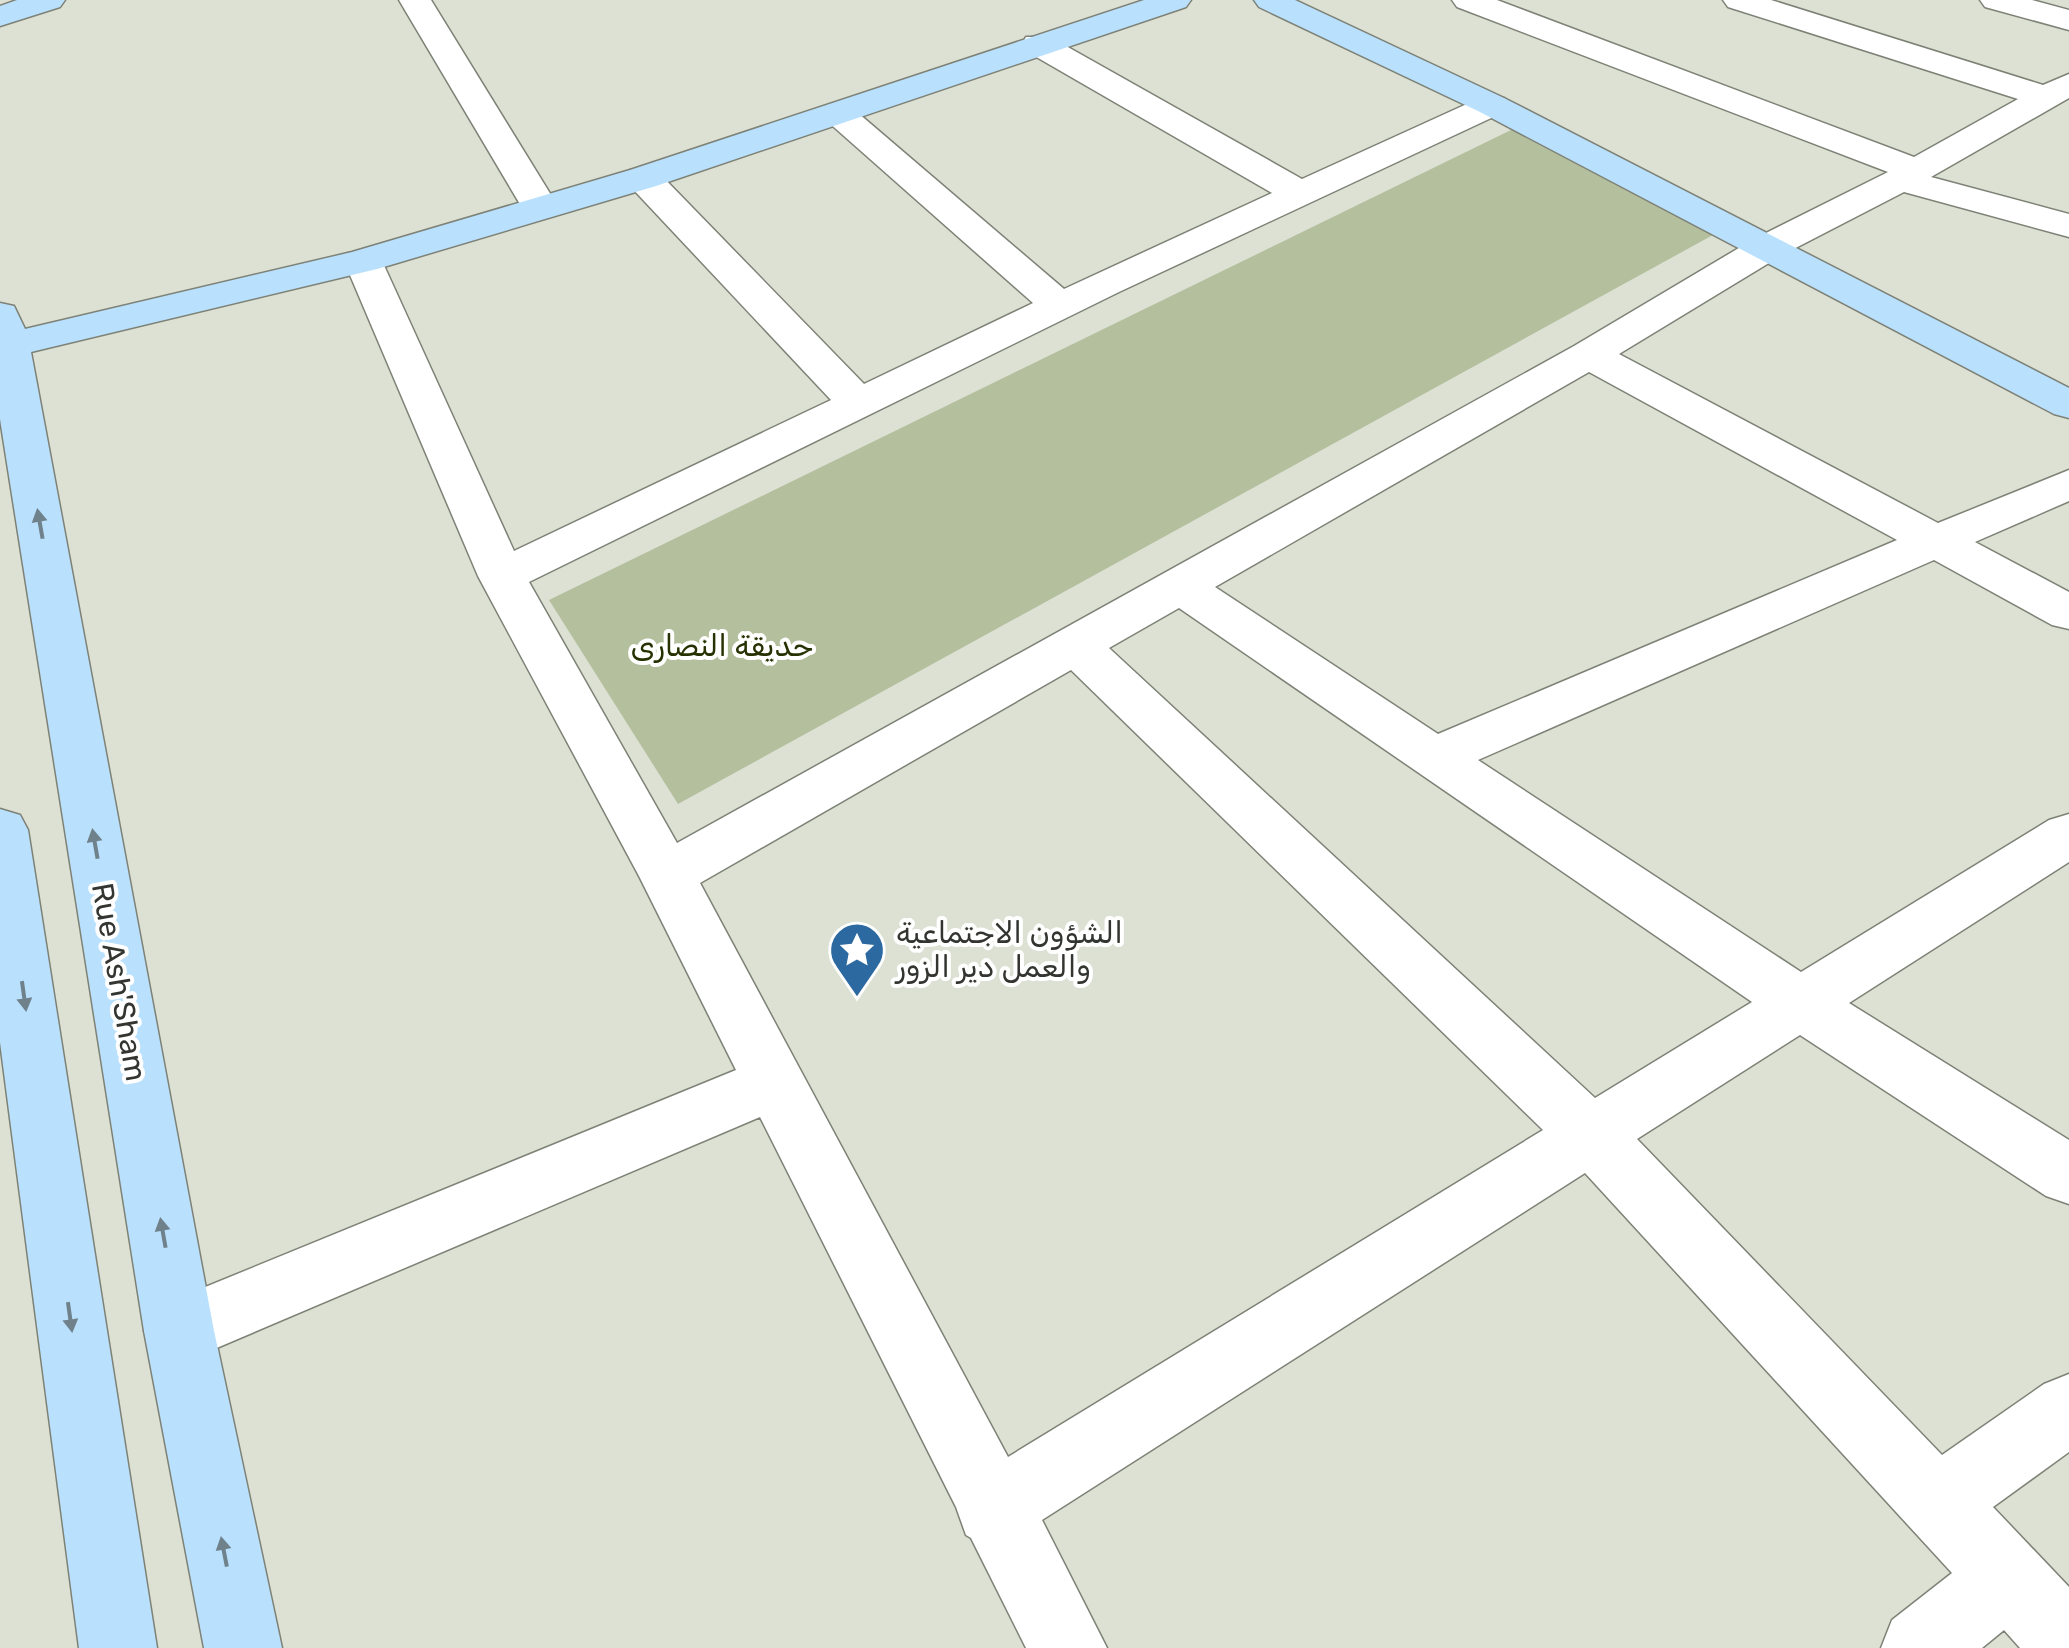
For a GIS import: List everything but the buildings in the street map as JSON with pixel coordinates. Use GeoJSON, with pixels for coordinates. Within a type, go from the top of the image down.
{"type":"FeatureCollection","features":[{"type":"Feature","properties":{"kind":"street"},"geometry":{"type":"LineString","coordinates":[[0,16],[49,0]]}},
{"type":"Feature","properties":{"kind":"street"},"geometry":{"type":"LineString","coordinates":[[415,0],[540,208]]}},
{"type":"Feature","properties":{"kind":"street"},"geometry":{"type":"LineString","coordinates":[[5,330],[362,261],[644,178],[1175,0]]}},
{"type":"Feature","properties":{"kind":"street"},"geometry":{"type":"LineString","coordinates":[[1270,0],[1492,105],[2069,405]]}},
{"type":"Feature","properties":{"kind":"street"},"geometry":{"type":"LineString","coordinates":[[1468,0],[1908,175],[2069,226]]}},
{"type":"Feature","properties":{"kind":"street"},"geometry":{"type":"LineString","coordinates":[[1739,0],[2053,101]]}},
{"type":"Feature","properties":{"kind":"street"},"geometry":{"type":"LineString","coordinates":[[1996,0],[2069,20]]}},
{"type":"Feature","properties":{"kind":"street"},"geometry":{"type":"LineString","coordinates":[[1038,44],[1299,193]]}},
{"type":"Feature","properties":{"kind":"street"},"geometry":{"type":"LineString","coordinates":[[668,875],[1589,355],[1768,247],[2053,101]]}},
{"type":"Feature","properties":{"kind":"street"},"geometry":{"type":"LineString","coordinates":[[502,576],[1060,306],[1492,105]]}},
{"type":"Feature","properties":{"kind":"street"},"geometry":{"type":"LineString","coordinates":[[839,114],[1060,306]]}},
{"type":"Feature","properties":{"kind":"street"},"geometry":{"type":"LineString","coordinates":[[644,178],[858,403]]}},
{"type":"Feature","properties":{"kind":"street"},"geometry":{"type":"LineString","coordinates":[[362,261],[502,576],[668,875],[992,1509],[1068,1648]]}},
{"type":"Feature","properties":{"kind":"street","name":"Rue Ash'Sham"},"geometry":{"type":"LineString","coordinates":[[5,330],[180,1331],[243,1648]]}},
{"type":"Feature","properties":{"kind":"street"},"geometry":{"type":"LineString","coordinates":[[1589,355],[2069,613]]}},
{"type":"Feature","properties":{"kind":"street"},"geometry":{"type":"LineString","coordinates":[[1432,758],[2069,484]]}},
{"type":"Feature","properties":{"kind":"street"},"geometry":{"type":"LineString","coordinates":[[1180,586],[1800,1004],[2069,1175]]}},
{"type":"Feature","properties":{"kind":"street"},"geometry":{"type":"LineString","coordinates":[[1075,645],[1590,1134],[2069,1643]]}},
{"type":"Feature","properties":{"kind":"street"},"geometry":{"type":"LineString","coordinates":[[0,830],[118,1648]]}},
{"type":"Feature","properties":{"kind":"street"},"geometry":{"type":"LineString","coordinates":[[992,1509],[2069,835]]}},
{"type":"Feature","properties":{"kind":"street"},"geometry":{"type":"LineString","coordinates":[[180,1331],[772,1083]]}},
{"type":"Feature","properties":{"kind":"street"},"geometry":{"type":"LineString","coordinates":[[1936,1503],[2069,1409]]}},
{"type":"Feature","properties":{"kind":"street"},"geometry":{"type":"LineString","coordinates":[[1920,1648],[2007,1578]]}},
{"type":"Feature","properties":{"kind":"green space","name":"حديقة النصارى"},"geometry":{"type":"Polygon","coordinates":[[[1513,129],[1722,230],[678,804],[549,600],[1513,129]]]}},
{"type":"Feature","properties":{"kind":"place","name":"الشؤون الاجتماعية والعمل دير الزور"},"geometry":{"type":"Point","coordinates":[857,999]}}]}
